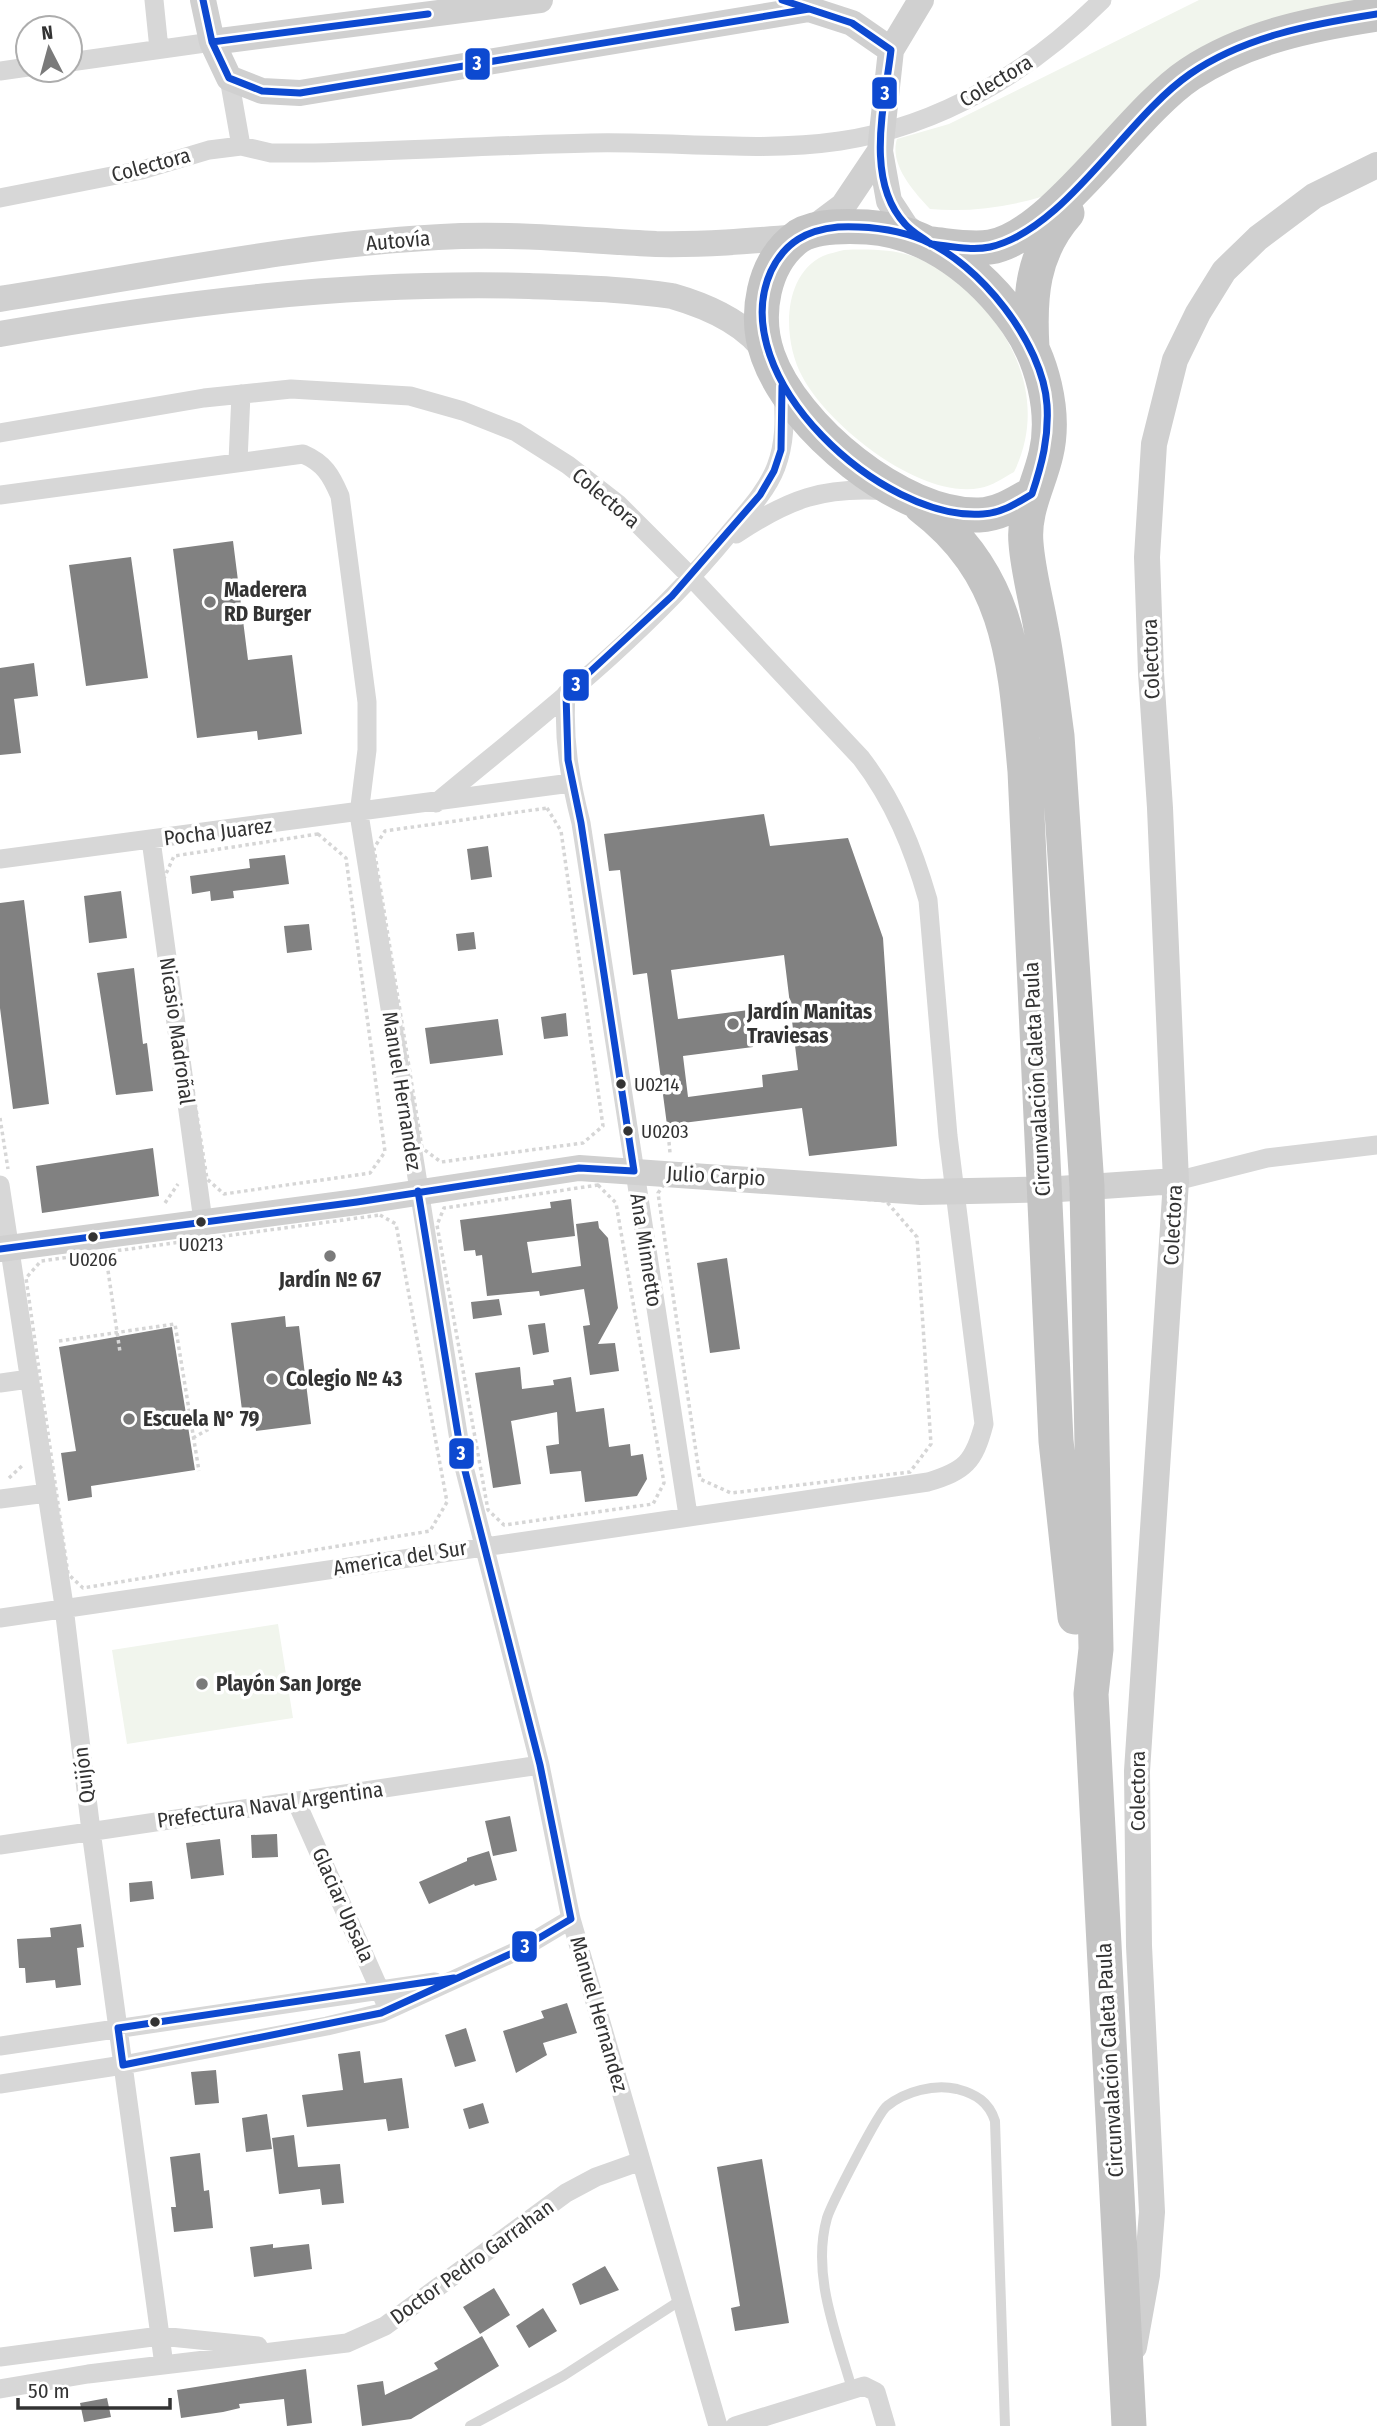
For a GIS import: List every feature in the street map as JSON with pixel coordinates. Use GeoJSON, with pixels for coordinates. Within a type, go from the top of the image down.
{"type":"FeatureCollection","features":[{"type":"Feature","properties":{"kind":"highway"},"geometry":{"type":"LineString","coordinates":[[1032,494],[1010,507],[980,514],[961,514],[905,495],[835,448],[807,419],[782,386],[768,355],[762,322],[763,294],[775,263],[803,235],[828,228],[870,227],[929,242],[991,247],[1023,235],[1045,216],[1162,95],[1189,74],[1223,54],[1292,30],[1377,14]]}},
{"type":"Feature","properties":{"kind":"highway"},"geometry":{"type":"LineString","coordinates":[[1032,348],[1030,302],[1042,250],[1057,225],[1084,192],[1168,109],[1231,67],[1261,54],[1327,38],[1377,34]]}},
{"type":"Feature","properties":{"kind":"highway"},"geometry":{"type":"LineString","coordinates":[[929,242],[995,295],[1032,348]]}},
{"type":"Feature","properties":{"kind":"highway","name":"Circunvalación Caleta Paula"},"geometry":{"type":"LineString","coordinates":[[1032,348],[1048,405],[1050,426],[1046,455],[1026,517],[1025,542],[1047,662],[1057,736],[1071,957],[1058,1470],[1078,1646],[1091,1694]]}},
{"type":"Feature","properties":{"kind":"highway","name":"Circunvalación Caleta Paula"},"geometry":{"type":"LineString","coordinates":[[905,495],[940,521],[975,560],[992,591],[1009,636],[1017,680],[1025,771],[1034,1007],[1090,1349],[1096,1649],[1091,1694],[1129,2426]]}},
{"type":"Feature","properties":{"kind":"street"},"geometry":{"type":"LineString","coordinates":[[154,0],[159,49]]}},
{"type":"Feature","properties":{"kind":"street"},"geometry":{"type":"LineString","coordinates":[[203,0],[212,42],[229,78],[241,146]]}},
{"type":"Feature","properties":{"kind":"street"},"geometry":{"type":"LineString","coordinates":[[84,60],[540,0]]}},
{"type":"Feature","properties":{"kind":"street"},"geometry":{"type":"LineString","coordinates":[[782,0],[852,23],[891,50]]}},
{"type":"Feature","properties":{"kind":"street"},"geometry":{"type":"LineString","coordinates":[[921,0],[891,50],[881,142],[889,201],[896,216],[906,228],[929,242]]}},
{"type":"Feature","properties":{"kind":"street","name":"Colectora"},"geometry":{"type":"LineString","coordinates":[[0,198],[142,170],[209,150],[241,146],[271,153],[314,153],[592,143],[782,145],[840,141],[881,142],[971,99],[1046,51],[1102,0]]}},
{"type":"Feature","properties":{"kind":"street"},"geometry":{"type":"LineString","coordinates":[[229,78],[262,91],[300,93],[809,9]]}},
{"type":"Feature","properties":{"kind":"street"},"geometry":{"type":"LineString","coordinates":[[803,235],[843,206],[881,142]]}},
{"type":"Feature","properties":{"kind":"street","name":"Colectora"},"geometry":{"type":"LineString","coordinates":[[1128,2380],[1147,2275],[1152,2212],[1139,1946],[1137,1771],[1175,1181],[1147,557],[1154,444],[1162,402],[1175,360],[1198,313],[1224,271],[1258,238],[1314,197],[1377,165]]}},
{"type":"Feature","properties":{"kind":"street","name":"Autovía"},"geometry":{"type":"LineString","coordinates":[[0,299],[292,252],[459,236],[547,235],[656,244],[713,244],[803,235]]}},
{"type":"Feature","properties":{"kind":"street","name":"Autovía"},"geometry":{"type":"LineString","coordinates":[[0,334],[147,308],[388,286],[468,285],[621,291],[672,296],[699,304],[719,314],[753,335],[768,355]]}},
{"type":"Feature","properties":{"kind":"street"},"geometry":{"type":"LineString","coordinates":[[435,803],[566,694],[692,578],[750,508],[775,470],[785,430],[782,386]]}},
{"type":"Feature","properties":{"kind":"street","name":"Colectora"},"geometry":{"type":"LineString","coordinates":[[0,433],[290,388],[410,396],[463,411],[516,432],[568,466],[618,504],[692,578],[861,758],[883,787],[904,827],[928,900],[956,1192],[984,1424],[978,1447],[964,1469]]}},
{"type":"Feature","properties":{"kind":"street"},"geometry":{"type":"LineString","coordinates":[[0,495],[238,461],[241,394]]}},
{"type":"Feature","properties":{"kind":"street","name":"Manuel Hernandez"},"geometry":{"type":"LineString","coordinates":[[238,461],[303,454],[319,461],[331,475],[340,496],[367,702],[368,750],[359,814],[462,1459],[481,1545],[540,1765],[571,1919],[718,2426]]}},
{"type":"Feature","properties":{"kind":"street"},"geometry":{"type":"LineString","coordinates":[[720,544],[780,506],[801,498],[843,489],[905,495]]}},
{"type":"Feature","properties":{"kind":"street","name":"Ana Minnetto"},"geometry":{"type":"LineString","coordinates":[[566,694],[564,731],[571,783],[582,823],[688,1515]]}},
{"type":"Feature","properties":{"kind":"street","name":"Pocha Juarez"},"geometry":{"type":"LineString","coordinates":[[0,859],[359,814],[571,783]]}},
{"type":"Feature","properties":{"kind":"street","name":"Nicasio Madroñal"},"geometry":{"type":"LineString","coordinates":[[151,841],[203,1222]]}},
{"type":"Feature","properties":{"kind":"street"},"geometry":{"type":"LineString","coordinates":[[1175,1181],[1267,1158],[1377,1145]]}},
{"type":"Feature","properties":{"kind":"street","name":"Julio Carpio"},"geometry":{"type":"LineString","coordinates":[[4,1248],[579,1168],[921,1192],[1175,1181]]}},
{"type":"Feature","properties":{"kind":"street","name":"Quijón"},"geometry":{"type":"LineString","coordinates":[[0,1185],[4,1248],[29,1379],[65,1609],[91,1831],[164,2365]]}},
{"type":"Feature","properties":{"kind":"street"},"geometry":{"type":"LineString","coordinates":[[0,1383],[29,1379]]}},
{"type":"Feature","properties":{"kind":"street","name":"America del Sur"},"geometry":{"type":"LineString","coordinates":[[0,1618],[481,1545],[928,1482],[964,1469]]}},
{"type":"Feature","properties":{"kind":"street"},"geometry":{"type":"LineString","coordinates":[[0,1499],[47,1493]]}},
{"type":"Feature","properties":{"kind":"street","name":"Prefectura Naval Argentina"},"geometry":{"type":"LineString","coordinates":[[0,1845],[540,1765]]}},
{"type":"Feature","properties":{"kind":"street","name":"Glaciar Upsala"},"geometry":{"type":"LineString","coordinates":[[296,1801],[385,2001]]}},
{"type":"Feature","properties":{"kind":"street"},"geometry":{"type":"LineString","coordinates":[[0,2084],[123,2065],[327,2026],[385,2001],[454,1978],[519,1950],[571,1919]]}},
{"type":"Feature","properties":{"kind":"street"},"geometry":{"type":"LineString","coordinates":[[0,2046],[118,2028],[385,2001]]}},
{"type":"Feature","properties":{"kind":"street","name":"Doctor Pedro Garrahan"},"geometry":{"type":"LineString","coordinates":[[0,2389],[164,2365],[347,2343],[385,2326],[566,2193],[596,2176],[641,2161]]}},
{"type":"Feature","properties":{"kind":"street","name":"Doctor Pedro Garrahan"},"geometry":{"type":"LineString","coordinates":[[0,2357],[160,2336],[298,2350]]}},
{"type":"Feature","properties":{"kind":"street"},"geometry":{"type":"LineString","coordinates":[[736,2426],[864,2386],[876,2392],[886,2426]]}},
{"type":"Feature","properties":{"kind":"lane"},"geometry":{"type":"LineString","coordinates":[[852,2389],[826,2300],[823,2267],[827,2218],[884,2107],[911,2092],[946,2087],[972,2093],[991,2108],[995,2121],[1005,2426]]}},
{"type":"Feature","properties":{"kind":"lane"},"geometry":{"type":"LineString","coordinates":[[470,2426],[564,2376],[681,2300]]}},
{"type":"Feature","properties":{"kind":"path"},"geometry":{"type":"LineString","coordinates":[[547,808],[561,831],[603,1126],[583,1143],[441,1162],[422,1147],[374,848],[385,831],[547,808]]}},
{"type":"Feature","properties":{"kind":"path"},"geometry":{"type":"LineString","coordinates":[[318,835],[346,858],[385,1152],[370,1173],[224,1194],[207,1179],[161,885],[174,856],[318,835]]}},
{"type":"Feature","properties":{"kind":"path"},"geometry":{"type":"LineString","coordinates":[[153,1205],[166,1203],[178,1184],[176,1171]]}},
{"type":"Feature","properties":{"kind":"path"},"geometry":{"type":"LineString","coordinates":[[665,1183],[886,1201],[917,1237],[931,1444],[910,1472],[731,1493],[700,1479],[658,1193],[665,1183]]}},
{"type":"Feature","properties":{"kind":"path"},"geometry":{"type":"LineString","coordinates":[[598,1185],[616,1203],[664,1483],[653,1504],[504,1525],[488,1510],[437,1225],[444,1208],[598,1185]]}},
{"type":"Feature","properties":{"kind":"path"},"geometry":{"type":"LineString","coordinates":[[380,1215],[396,1224],[447,1502],[430,1531],[83,1588],[68,1574],[26,1278],[41,1261],[105,1252],[380,1215]]}},
{"type":"Feature","properties":{"kind":"path"},"geometry":{"type":"LineString","coordinates":[[105,1252],[120,1352]]}},
{"type":"Feature","properties":{"kind":"path"},"geometry":{"type":"LineString","coordinates":[[59,1341],[175,1324],[199,1471]]}},
{"type":"Feature","properties":{"kind":"path"},"geometry":{"type":"LineString","coordinates":[[193,1438],[237,1413]]}},
{"type":"Feature","properties":{"kind":"path"},"geometry":{"type":"LineString","coordinates":[[0,1480],[8,1479],[25,1463]]}},
{"type":"Feature","properties":{"kind":"shaded area"},"geometry":{"type":"Polygon","coordinates":[[[1199,0],[1377,0],[1250,34],[1065,189],[999,206],[964,210],[930,209],[904,177],[896,158],[897,139],[949,124],[1199,0]]]}},
{"type":"Feature","properties":{"kind":"shaded area"},"geometry":{"type":"Polygon","coordinates":[[[844,250],[898,252],[919,258],[954,280],[978,302],[998,326],[1013,352],[1024,381],[1028,411],[1025,441],[1014,472],[980,488],[956,489],[931,483],[905,471],[854,437],[815,396],[802,376],[791,345],[789,328],[793,294],[799,278],[809,265],[823,256],[844,250]]]}},
{"type":"Feature","properties":{"kind":"shaded area","name":"Playón San Jorge"},"geometry":{"type":"Polygon","coordinates":[[[278,1624],[293,1718],[127,1744],[112,1650],[278,1624]]]}},
{"type":"Feature","properties":{"kind":"building","name":"Maderera RD Burger"},"geometry":{"type":"Polygon","coordinates":[[[233,541],[248,660],[292,655],[302,734],[258,740],[257,731],[197,738],[173,549],[233,541]]]}},
{"type":"Feature","properties":{"kind":"building"},"geometry":{"type":"Polygon","coordinates":[[[131,557],[148,678],[86,686],[69,565],[131,557]]]}},
{"type":"Feature","properties":{"kind":"building"},"geometry":{"type":"Polygon","coordinates":[[[34,663],[38,696],[14,699],[21,753],[0,755],[0,668],[34,663]]]}},
{"type":"Feature","properties":{"kind":"building"},"geometry":{"type":"Polygon","coordinates":[[[764,814],[770,846],[848,838],[883,938],[897,1146],[809,1156],[802,1108],[667,1125],[647,973],[633,975],[620,870],[609,871],[604,834],[764,814]],[[784,955],[671,970],[678,1019],[749,1010],[753,1047],[683,1056],[688,1097],[763,1087],[762,1075],[798,1070],[784,955]]]}},
{"type":"Feature","properties":{"kind":"building"},"geometry":{"type":"Polygon","coordinates":[[[488,846],[492,877],[471,880],[467,849],[488,846]]]}},
{"type":"Feature","properties":{"kind":"building"},"geometry":{"type":"Polygon","coordinates":[[[285,855],[289,884],[233,891],[234,898],[211,901],[210,891],[192,894],[190,876],[250,868],[249,859],[285,855]]]}},
{"type":"Feature","properties":{"kind":"building"},"geometry":{"type":"Polygon","coordinates":[[[121,891],[127,938],[89,943],[84,896],[121,891]]]}},
{"type":"Feature","properties":{"kind":"building"},"geometry":{"type":"Polygon","coordinates":[[[24,900],[49,1104],[13,1109],[0,1008],[0,903],[24,900]]]}},
{"type":"Feature","properties":{"kind":"building"},"geometry":{"type":"Polygon","coordinates":[[[309,924],[312,950],[287,953],[284,926],[309,924]]]}},
{"type":"Feature","properties":{"kind":"building"},"geometry":{"type":"Polygon","coordinates":[[[474,932],[476,949],[458,951],[456,934],[474,932]]]}},
{"type":"Feature","properties":{"kind":"building"},"geometry":{"type":"Polygon","coordinates":[[[134,968],[143,1044],[147,1043],[153,1091],[116,1095],[97,973],[134,968]]]}},
{"type":"Feature","properties":{"kind":"building"},"geometry":{"type":"Polygon","coordinates":[[[566,1013],[568,1036],[544,1039],[541,1017],[566,1013]]]}},
{"type":"Feature","properties":{"kind":"building"},"geometry":{"type":"Polygon","coordinates":[[[498,1019],[503,1055],[430,1064],[425,1028],[498,1019]]]}},
{"type":"Feature","properties":{"kind":"building"},"geometry":{"type":"Polygon","coordinates":[[[153,1148],[159,1196],[42,1213],[36,1166],[153,1148]]]}},
{"type":"Feature","properties":{"kind":"building"},"geometry":{"type":"Polygon","coordinates":[[[571,1199],[575,1236],[527,1242],[532,1273],[581,1266],[576,1224],[598,1221],[599,1228],[608,1238],[618,1308],[598,1344],[615,1343],[619,1371],[590,1375],[583,1326],[590,1325],[584,1289],[540,1296],[539,1291],[487,1296],[482,1255],[476,1256],[475,1250],[464,1251],[460,1220],[551,1208],[550,1202],[571,1199]]]}},
{"type":"Feature","properties":{"kind":"building"},"geometry":{"type":"Polygon","coordinates":[[[727,1258],[740,1349],[710,1353],[697,1263],[727,1258]]]}},
{"type":"Feature","properties":{"kind":"building"},"geometry":{"type":"Polygon","coordinates":[[[499,1299],[502,1315],[473,1319],[471,1302],[499,1299]]]}},
{"type":"Feature","properties":{"kind":"building"},"geometry":{"type":"Polygon","coordinates":[[[285,1316],[286,1327],[299,1326],[311,1424],[256,1431],[254,1416],[243,1418],[231,1323],[285,1316]]]}},
{"type":"Feature","properties":{"kind":"building"},"geometry":{"type":"Polygon","coordinates":[[[545,1323],[549,1352],[533,1355],[528,1325],[545,1323]]]}},
{"type":"Feature","properties":{"kind":"building"},"geometry":{"type":"Polygon","coordinates":[[[172,1327],[195,1470],[91,1486],[92,1497],[68,1501],[61,1453],[76,1451],[59,1347],[172,1327]]]}},
{"type":"Feature","properties":{"kind":"building"},"geometry":{"type":"Polygon","coordinates":[[[520,1367],[522,1389],[554,1385],[553,1380],[571,1377],[576,1412],[604,1408],[609,1447],[630,1444],[631,1456],[643,1454],[647,1479],[637,1496],[585,1502],[581,1471],[550,1474],[546,1446],[559,1444],[557,1412],[511,1421],[521,1484],[493,1488],[475,1373],[520,1367]]]}},
{"type":"Feature","properties":{"kind":"building"},"geometry":{"type":"Polygon","coordinates":[[[510,1816],[517,1851],[493,1856],[485,1821],[510,1816]]]}},
{"type":"Feature","properties":{"kind":"building"},"geometry":{"type":"Polygon","coordinates":[[[277,1834],[278,1857],[252,1858],[251,1835],[277,1834]]]}},
{"type":"Feature","properties":{"kind":"building"},"geometry":{"type":"Polygon","coordinates":[[[220,1839],[224,1875],[191,1879],[186,1843],[220,1839]]]}},
{"type":"Feature","properties":{"kind":"building"},"geometry":{"type":"Polygon","coordinates":[[[489,1851],[497,1880],[475,1886],[474,1884],[429,1904],[419,1882],[467,1861],[467,1858],[489,1851]]]}},
{"type":"Feature","properties":{"kind":"building"},"geometry":{"type":"Polygon","coordinates":[[[152,1881],[154,1899],[130,1902],[129,1883],[152,1881]]]}},
{"type":"Feature","properties":{"kind":"building"},"geometry":{"type":"Polygon","coordinates":[[[81,1924],[84,1947],[77,1948],[81,1985],[56,1988],[55,1980],[26,1983],[25,1968],[19,1968],[17,1939],[51,1937],[50,1928],[81,1924]]]}},
{"type":"Feature","properties":{"kind":"building"},"geometry":{"type":"Polygon","coordinates":[[[567,2003],[577,2033],[543,2043],[547,2055],[516,2073],[503,2031],[544,2018],[541,2011],[567,2003]]]}},
{"type":"Feature","properties":{"kind":"building"},"geometry":{"type":"Polygon","coordinates":[[[466,2028],[476,2061],[455,2067],[445,2035],[466,2028]]]}},
{"type":"Feature","properties":{"kind":"building"},"geometry":{"type":"Polygon","coordinates":[[[360,2051],[364,2083],[402,2078],[409,2128],[388,2131],[386,2119],[307,2127],[302,2095],[343,2090],[338,2054],[360,2051]]]}},
{"type":"Feature","properties":{"kind":"building"},"geometry":{"type":"Polygon","coordinates":[[[216,2070],[219,2103],[195,2105],[191,2072],[216,2070]]]}},
{"type":"Feature","properties":{"kind":"building"},"geometry":{"type":"Polygon","coordinates":[[[483,2103],[489,2123],[469,2129],[463,2109],[483,2103]]]}},
{"type":"Feature","properties":{"kind":"building"},"geometry":{"type":"Polygon","coordinates":[[[267,2114],[272,2149],[246,2152],[242,2118],[267,2114]]]}},
{"type":"Feature","properties":{"kind":"building"},"geometry":{"type":"Polygon","coordinates":[[[294,2135],[298,2167],[340,2164],[344,2203],[322,2205],[320,2189],[279,2194],[272,2138],[294,2135]]]}},
{"type":"Feature","properties":{"kind":"building"},"geometry":{"type":"Polygon","coordinates":[[[200,2153],[204,2191],[209,2190],[213,2228],[174,2232],[171,2207],[176,2207],[170,2157],[200,2153]]]}},
{"type":"Feature","properties":{"kind":"building"},"geometry":{"type":"Polygon","coordinates":[[[762,2159],[789,2323],[735,2331],[731,2308],[740,2306],[717,2167],[762,2159]]]}},
{"type":"Feature","properties":{"kind":"building"},"geometry":{"type":"Polygon","coordinates":[[[273,2244],[273,2248],[309,2244],[312,2269],[254,2277],[250,2247],[273,2244]]]}},
{"type":"Feature","properties":{"kind":"building"},"geometry":{"type":"Polygon","coordinates":[[[605,2266],[619,2290],[580,2305],[572,2284],[605,2266]]]}},
{"type":"Feature","properties":{"kind":"building"},"geometry":{"type":"Polygon","coordinates":[[[494,2288],[510,2315],[480,2334],[463,2307],[494,2288]]]}},
{"type":"Feature","properties":{"kind":"building"},"geometry":{"type":"Polygon","coordinates":[[[543,2308],[557,2331],[529,2348],[516,2326],[543,2308]]]}},
{"type":"Feature","properties":{"kind":"building"},"geometry":{"type":"Polygon","coordinates":[[[482,2336],[499,2366],[411,2419],[362,2426],[357,2385],[383,2381],[385,2395],[438,2369],[434,2363],[482,2336]]]}},
{"type":"Feature","properties":{"kind":"building"},"geometry":{"type":"Polygon","coordinates":[[[306,2369],[312,2423],[287,2426],[284,2399],[239,2404],[240,2408],[181,2418],[177,2390],[306,2369]]]}},
{"type":"Feature","properties":{"kind":"building"},"geometry":{"type":"Polygon","coordinates":[[[107,2398],[111,2417],[84,2422],[80,2403],[107,2398]]]}},
{"type":"Feature","properties":{"kind":"transit line","name":"3"},"geometry":{"type":"LineString","coordinates":[[203,0],[212,42],[229,78],[262,91],[300,93],[809,9]]}},
{"type":"Feature","properties":{"kind":"transit line","name":"3"},"geometry":{"type":"LineString","coordinates":[[782,0],[852,23],[891,50],[880,140],[885,186],[892,206],[905,224],[927,241]]}},
{"type":"Feature","properties":{"kind":"transit line","name":"3"},"geometry":{"type":"LineString","coordinates":[[212,42],[428,14]]}},
{"type":"Feature","properties":{"kind":"transit line","name":"3"},"geometry":{"type":"LineString","coordinates":[[931,244],[983,248],[1018,236],[1044,219],[1069,196],[1166,93],[1211,61],[1256,41],[1304,27],[1377,14]]}},
{"type":"Feature","properties":{"kind":"transit line","name":"3"},"geometry":{"type":"LineString","coordinates":[[838,227],[881,229],[923,240],[944,251],[965,267],[986,286],[1004,308],[1034,356],[1043,381],[1047,405],[1044,450],[1032,494],[1003,510],[983,514],[943,510],[901,494],[859,469],[822,435],[791,397],[770,355],[762,312],[771,271],[783,252],[798,239],[816,231],[838,227]]}},
{"type":"Feature","properties":{"kind":"transit line","name":"3"},"geometry":{"type":"LineString","coordinates":[[0,1249],[357,1202],[579,1168],[634,1171],[581,823],[568,760],[566,694],[672,596],[760,495],[774,471],[781,450],[782,386]]}},
{"type":"Feature","properties":{"kind":"transit line","name":"3"},"geometry":{"type":"LineString","coordinates":[[418,1191],[462,1459],[540,1765],[571,1919],[519,1950],[381,2013],[123,2065],[118,2028],[454,1978]]}},
{"type":"Feature","properties":{"kind":"place","name":"Maderera RD Burger"},"geometry":{"type":"Point","coordinates":[210,602]}},
{"type":"Feature","properties":{"kind":"place","name":"Jardín Manitas Traviesas"},"geometry":{"type":"Point","coordinates":[733,1024]}},
{"type":"Feature","properties":{"kind":"place","name":"U0214"},"geometry":{"type":"Point","coordinates":[621,1084]}},
{"type":"Feature","properties":{"kind":"place","name":"U0203"},"geometry":{"type":"Point","coordinates":[628,1131]}},
{"type":"Feature","properties":{"kind":"place","name":"U0213"},"geometry":{"type":"Point","coordinates":[201,1222]}},
{"type":"Feature","properties":{"kind":"place","name":"U0206"},"geometry":{"type":"Point","coordinates":[93,1237]}},
{"type":"Feature","properties":{"kind":"place","name":"Jardín Nº 67"},"geometry":{"type":"Point","coordinates":[330,1256]}},
{"type":"Feature","properties":{"kind":"place","name":"Colegio Nº 43"},"geometry":{"type":"Point","coordinates":[272,1379]}},
{"type":"Feature","properties":{"kind":"place","name":"Escuela N° 79"},"geometry":{"type":"Point","coordinates":[129,1419]}},
{"type":"Feature","properties":{"kind":"place","name":"Playón San Jorge"},"geometry":{"type":"Point","coordinates":[202,1684]}}]}
